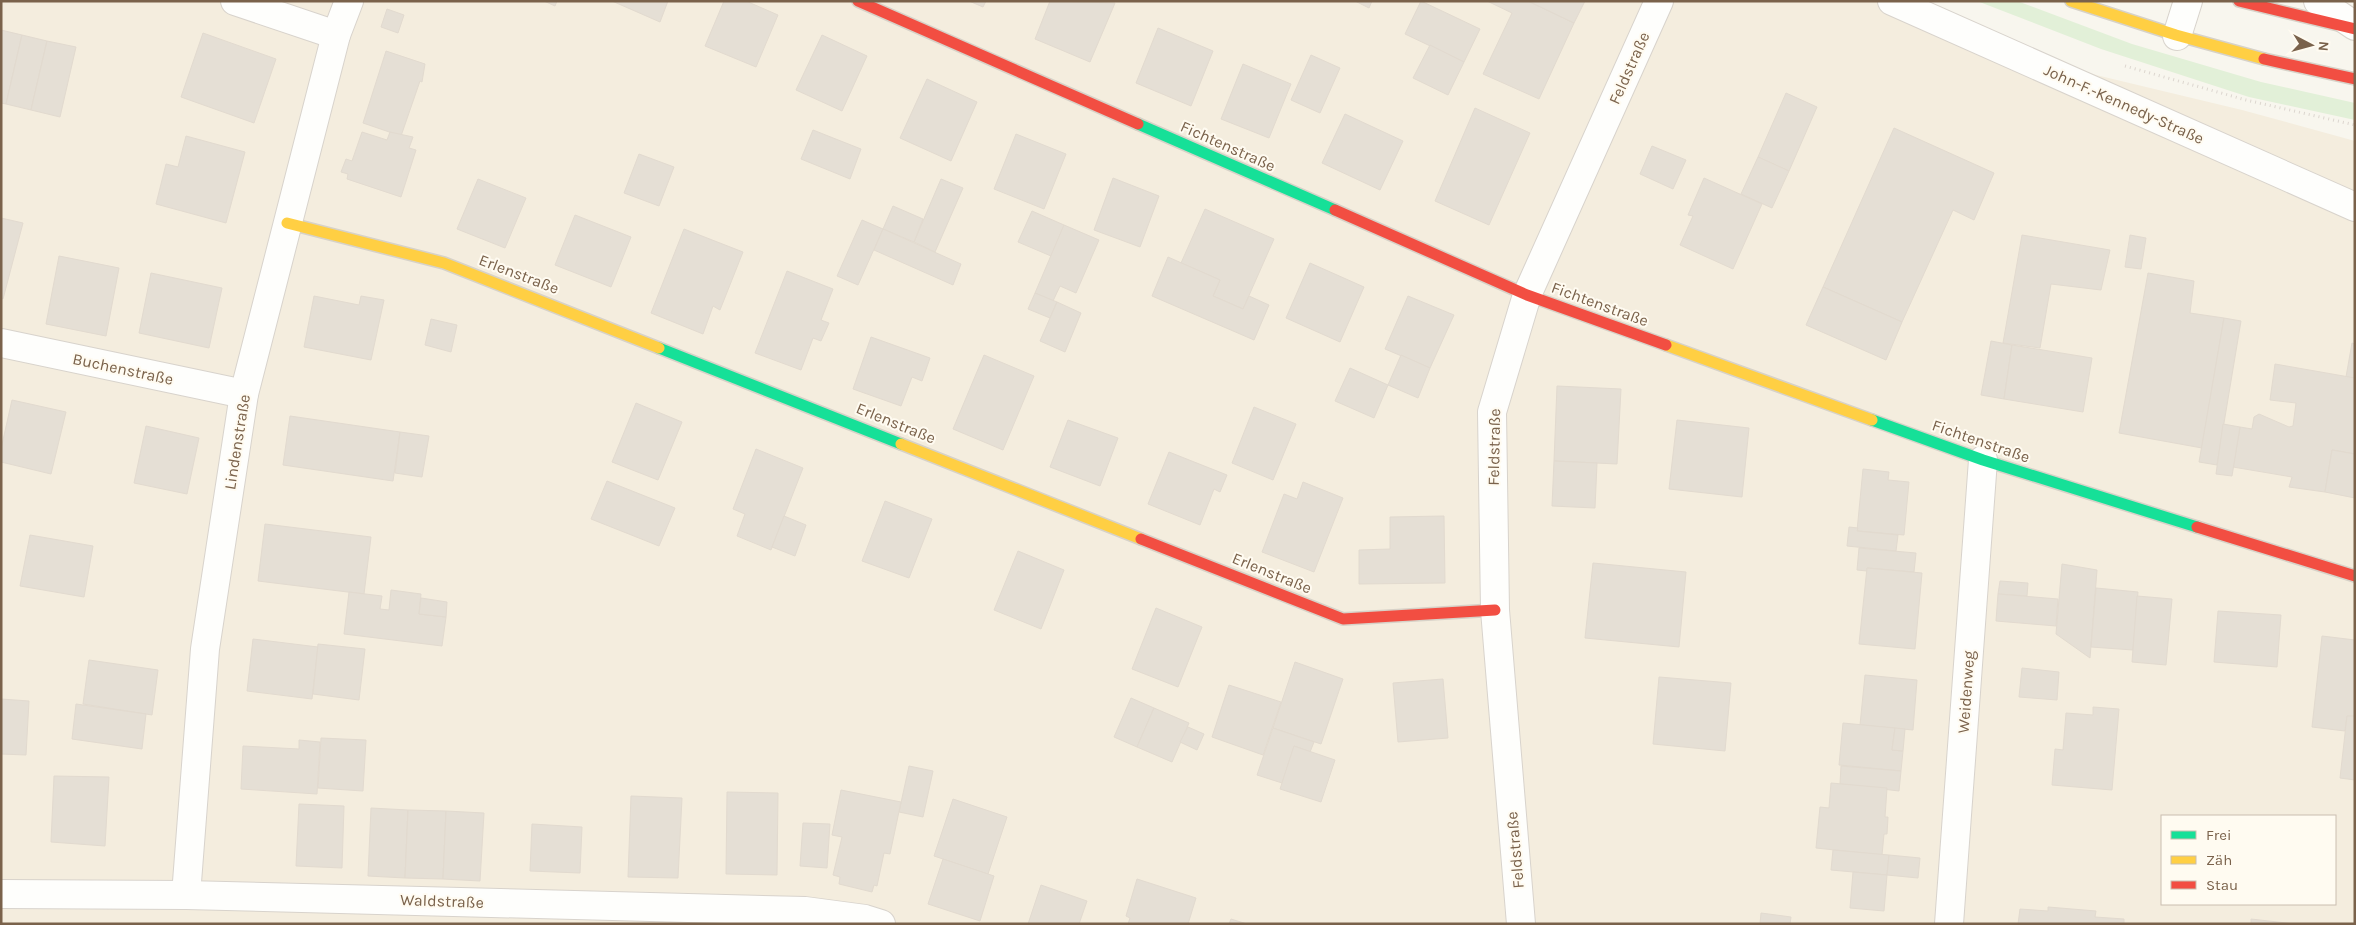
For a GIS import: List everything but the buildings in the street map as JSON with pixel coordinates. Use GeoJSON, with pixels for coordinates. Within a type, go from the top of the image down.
{"type":"FeatureCollection","features":[{"type":"Feature","properties":{"kind":"street"},"geometry":{"type":"LineString","coordinates":[[235,1],[336,36]]}},
{"type":"Feature","properties":{"kind":"street","name":"Lindenstraße"},"geometry":{"type":"LineString","coordinates":[[186,894],[205,648],[244,394],[336,36],[349,1]]}},
{"type":"Feature","properties":{"kind":"street","name":"Fichtenstraße"},"geometry":{"type":"LineString","coordinates":[[858,1],[1527,295],[1983,460],[2355,576]]}},
{"type":"Feature","properties":{"kind":"street","name":"Feldstraße"},"geometry":{"type":"LineString","coordinates":[[1521,924],[1495,610],[1492,412],[1527,295],[1659,1]]}},
{"type":"Feature","properties":{"kind":"street","name":"John-F.-Kennedy-Straße"},"geometry":{"type":"LineString","coordinates":[[1892,1],[2355,207]]}},
{"type":"Feature","properties":{"kind":"street"},"geometry":{"type":"LineString","coordinates":[[2071,1],[2137,25],[2177,36],[2279,63],[2355,78]]}},
{"type":"Feature","properties":{"kind":"street"},"geometry":{"type":"LineString","coordinates":[[2177,36],[2188,1]]}},
{"type":"Feature","properties":{"kind":"street"},"geometry":{"type":"LineString","coordinates":[[2240,1],[2355,27]]}},
{"type":"Feature","properties":{"kind":"street"},"geometry":{"type":"LineString","coordinates":[[2318,1],[2355,27]]}},
{"type":"Feature","properties":{"kind":"street","name":"Erlenstraße"},"geometry":{"type":"LineString","coordinates":[[287,223],[444,262],[1343,619],[1495,610]]}},
{"type":"Feature","properties":{"kind":"street","name":"Buchenstraße"},"geometry":{"type":"LineString","coordinates":[[1,343],[244,394]]}},
{"type":"Feature","properties":{"kind":"street","name":"Weidenweg"},"geometry":{"type":"LineString","coordinates":[[1949,924],[1983,460]]}},
{"type":"Feature","properties":{"kind":"street","name":"Waldstraße"},"geometry":{"type":"LineString","coordinates":[[1,894],[186,894],[806,911],[864,919],[881,924]]}},
{"type":"Feature","properties":{"kind":"path"},"geometry":{"type":"LineString","coordinates":[[2117,64],[2246,100],[2355,125]]}},
{"type":"Feature","properties":{"kind":"shaded area"},"geometry":{"type":"Polygon","coordinates":[[[1,1],[1885,1],[2096,75],[2242,110],[2355,141],[2355,924],[1,924],[1,1]]]}},
{"type":"Feature","properties":{"kind":"green space"},"geometry":{"type":"Polygon","coordinates":[[[1977,1],[2017,1],[2132,44],[2261,82],[2355,103],[2355,120],[2249,97],[2101,49],[1977,1]]]}},
{"type":"Feature","properties":{"kind":"traffic: fast"},"geometry":{"type":"LineString","coordinates":[[1138,124],[1335,210]]}},
{"type":"Feature","properties":{"kind":"traffic: fast"},"geometry":{"type":"LineString","coordinates":[[659,348],[901,444]]}},
{"type":"Feature","properties":{"kind":"traffic: fast"},"geometry":{"type":"LineString","coordinates":[[1872,420],[1983,460],[2197,527]]}},
{"type":"Feature","properties":{"kind":"traffic: slow"},"geometry":{"type":"LineString","coordinates":[[2071,1],[2176,35],[2264,59]]}},
{"type":"Feature","properties":{"kind":"traffic: slow"},"geometry":{"type":"LineString","coordinates":[[287,223],[444,263],[659,348]]}},
{"type":"Feature","properties":{"kind":"traffic: slow"},"geometry":{"type":"LineString","coordinates":[[1666,345],[1872,420]]}},
{"type":"Feature","properties":{"kind":"traffic: slow"},"geometry":{"type":"LineString","coordinates":[[901,444],[1141,539]]}},
{"type":"Feature","properties":{"kind":"traffic: jam"},"geometry":{"type":"LineString","coordinates":[[858,1],[1138,124]]}},
{"type":"Feature","properties":{"kind":"traffic: jam"},"geometry":{"type":"LineString","coordinates":[[2239,1],[2355,29]]}},
{"type":"Feature","properties":{"kind":"traffic: jam"},"geometry":{"type":"LineString","coordinates":[[2264,59],[2355,79]]}},
{"type":"Feature","properties":{"kind":"traffic: jam"},"geometry":{"type":"LineString","coordinates":[[1335,210],[1527,295],[1666,345]]}},
{"type":"Feature","properties":{"kind":"traffic: jam"},"geometry":{"type":"LineString","coordinates":[[2197,527],[2355,576]]}},
{"type":"Feature","properties":{"kind":"traffic: jam"},"geometry":{"type":"LineString","coordinates":[[1141,539],[1343,619],[1495,610]]}}]}
